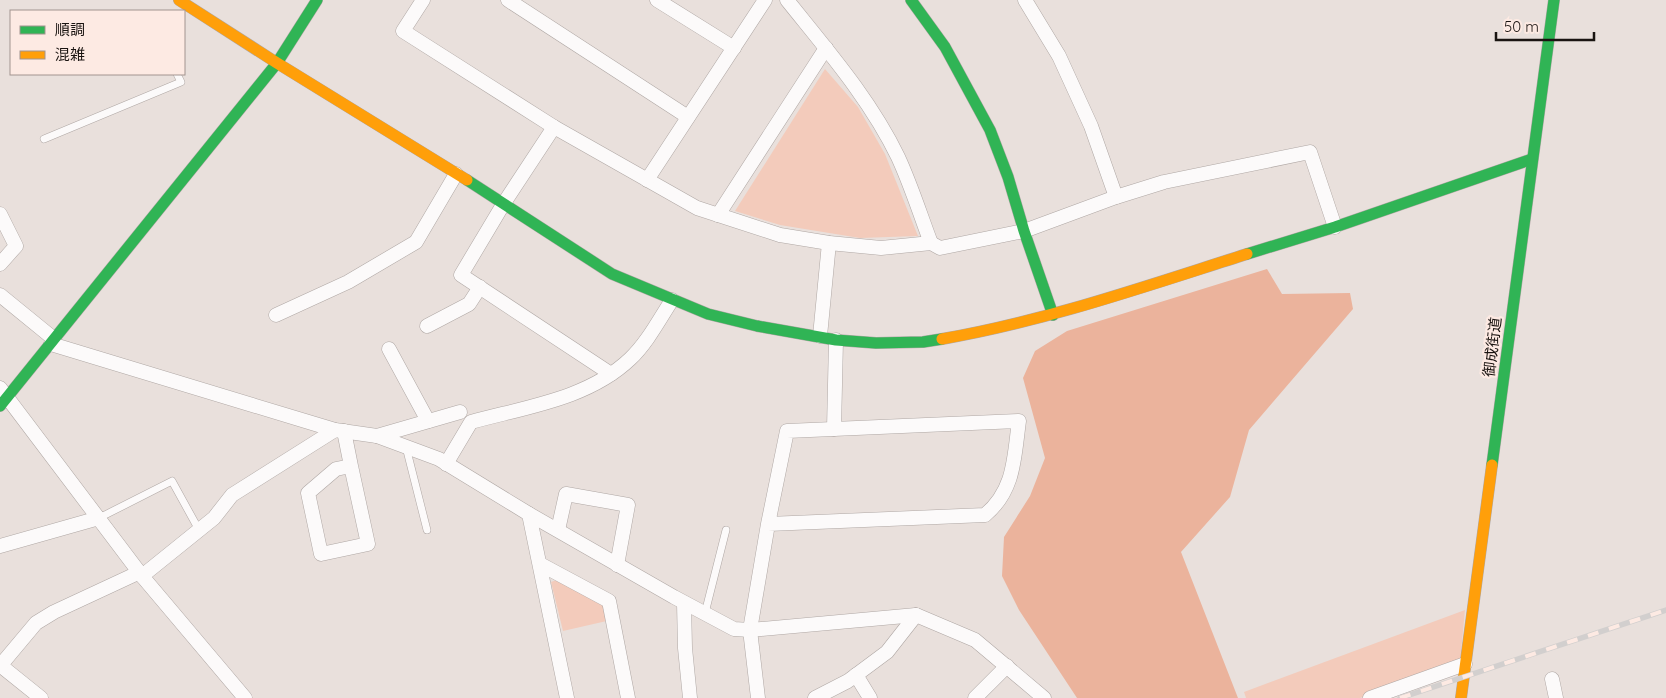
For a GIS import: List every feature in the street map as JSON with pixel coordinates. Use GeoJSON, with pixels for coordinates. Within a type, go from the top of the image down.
{"type":"FeatureCollection","features":[{"type":"Feature","properties":{"kind":"street"},"geometry":{"type":"LineString","coordinates":[[245,698],[141,574],[99,518],[2,397],[52,342],[277,63],[317,0]]}},
{"type":"Feature","properties":{"kind":"street"},"geometry":{"type":"LineString","coordinates":[[423,0],[403,31],[554,127],[697,208],[780,235],[829,243],[880,248],[931,243],[940,248],[1024,231],[1116,197],[1164,182],[1310,152],[1335,227]]}},
{"type":"Feature","properties":{"kind":"street"},"geometry":{"type":"LineString","coordinates":[[508,0],[688,117]]}},
{"type":"Feature","properties":{"kind":"street"},"geometry":{"type":"LineString","coordinates":[[657,0],[734,48]]}},
{"type":"Feature","properties":{"kind":"street"},"geometry":{"type":"LineString","coordinates":[[647,180],[765,0]]}},
{"type":"Feature","properties":{"kind":"street"},"geometry":{"type":"LineString","coordinates":[[787,0],[826,48],[872,110],[898,156],[931,243]]}},
{"type":"Feature","properties":{"kind":"street"},"geometry":{"type":"LineString","coordinates":[[910,0],[945,47],[990,130],[1008,177],[1024,231],[1053,314]]}},
{"type":"Feature","properties":{"kind":"street"},"geometry":{"type":"LineString","coordinates":[[1025,0],[1059,56],[1091,126],[1116,197]]}},
{"type":"Feature","properties":{"kind":"street","name":"御成街道"},"geometry":{"type":"LineString","coordinates":[[1461,698],[1554,0]]}},
{"type":"Feature","properties":{"kind":"street"},"geometry":{"type":"LineString","coordinates":[[184,6],[504,203],[612,274],[708,314],[757,326],[836,340],[876,343],[923,342],[988,331],[1053,314],[1335,227],[1532,159]]}},
{"type":"Feature","properties":{"kind":"street"},"geometry":{"type":"LineString","coordinates":[[718,215],[826,48]]}},
{"type":"Feature","properties":{"kind":"street"},"geometry":{"type":"LineString","coordinates":[[554,127],[504,203],[461,274],[611,374]]}},
{"type":"Feature","properties":{"kind":"street"},"geometry":{"type":"LineString","coordinates":[[276,315],[348,282],[416,242],[456,174]]}},
{"type":"Feature","properties":{"kind":"street"},"geometry":{"type":"LineString","coordinates":[[0,214],[16,246],[0,264]]}},
{"type":"Feature","properties":{"kind":"street"},"geometry":{"type":"LineString","coordinates":[[820,336],[829,243]]}},
{"type":"Feature","properties":{"kind":"street"},"geometry":{"type":"LineString","coordinates":[[427,326],[469,304],[480,287]]}},
{"type":"Feature","properties":{"kind":"street"},"geometry":{"type":"LineString","coordinates":[[0,295],[52,342],[339,430],[377,436],[446,464],[684,603],[734,629],[750,630],[916,615],[975,640],[1044,698]]}},
{"type":"Feature","properties":{"kind":"street"},"geometry":{"type":"LineString","coordinates":[[446,464],[472,422],[567,396],[611,374],[631,359],[651,333],[672,300]]}},
{"type":"Feature","properties":{"kind":"street"},"geometry":{"type":"LineString","coordinates":[[834,429],[836,340]]}},
{"type":"Feature","properties":{"kind":"street"},"geometry":{"type":"LineString","coordinates":[[389,349],[428,421]]}},
{"type":"Feature","properties":{"kind":"street"},"geometry":{"type":"LineString","coordinates":[[377,436],[460,412]]}},
{"type":"Feature","properties":{"kind":"street"},"geometry":{"type":"LineString","coordinates":[[758,698],[750,630],[768,524],[787,431],[1019,422],[1011,478],[995,506],[985,514],[768,524]]}},
{"type":"Feature","properties":{"kind":"street"},"geometry":{"type":"LineString","coordinates":[[339,430],[351,466],[368,544],[321,554],[308,493],[336,469],[351,466]]}},
{"type":"Feature","properties":{"kind":"street"},"geometry":{"type":"LineString","coordinates":[[42,698],[0,666],[36,623],[54,612],[141,574],[214,518],[232,495],[339,430]]}},
{"type":"Feature","properties":{"kind":"street"},"geometry":{"type":"LineString","coordinates":[[558,530],[566,494],[628,505],[617,564]]}},
{"type":"Feature","properties":{"kind":"street"},"geometry":{"type":"LineString","coordinates":[[529,514],[567,698]]}},
{"type":"Feature","properties":{"kind":"street"},"geometry":{"type":"LineString","coordinates":[[0,546],[99,518]]}},
{"type":"Feature","properties":{"kind":"street"},"geometry":{"type":"LineString","coordinates":[[540,564],[609,601],[628,698]]}},
{"type":"Feature","properties":{"kind":"street"},"geometry":{"type":"LineString","coordinates":[[684,603],[685,648],[690,698]]}},
{"type":"Feature","properties":{"kind":"street"},"geometry":{"type":"LineString","coordinates":[[815,698],[856,675],[887,652],[916,615]]}},
{"type":"Feature","properties":{"kind":"street"},"geometry":{"type":"LineString","coordinates":[[1370,698],[1465,664]]}},
{"type":"Feature","properties":{"kind":"street"},"geometry":{"type":"LineString","coordinates":[[975,698],[1007,666]]}},
{"type":"Feature","properties":{"kind":"street"},"geometry":{"type":"LineString","coordinates":[[856,675],[870,698]]}},
{"type":"Feature","properties":{"kind":"street"},"geometry":{"type":"LineString","coordinates":[[1552,679],[1556,698]]}},
{"type":"Feature","properties":{"kind":"lane"},"geometry":{"type":"LineString","coordinates":[[44,139],[180,82],[176,75]]}},
{"type":"Feature","properties":{"kind":"lane"},"geometry":{"type":"LineString","coordinates":[[406,447],[427,530]]}},
{"type":"Feature","properties":{"kind":"lane"},"geometry":{"type":"LineString","coordinates":[[99,518],[172,481],[199,530]]}},
{"type":"Feature","properties":{"kind":"lane"},"geometry":{"type":"LineString","coordinates":[[705,613],[726,530]]}},
{"type":"Feature","properties":{"kind":"shaded area"},"geometry":{"type":"Polygon","coordinates":[[[825,69],[858,107],[885,154],[918,236],[860,238],[780,225],[735,211],[825,69]]]}},
{"type":"Feature","properties":{"kind":"shaded area"},"geometry":{"type":"Polygon","coordinates":[[[1267,269],[1282,294],[1350,293],[1353,309],[1249,430],[1230,497],[1181,552],[1238,698],[1077,698],[1019,610],[1002,576],[1004,537],[1030,496],[1045,458],[1023,378],[1035,351],[1067,331],[1267,269]]]}},
{"type":"Feature","properties":{"kind":"shaded area"},"geometry":{"type":"Polygon","coordinates":[[[562,578],[603,602],[611,620],[563,631],[551,582],[562,578]]]}},
{"type":"Feature","properties":{"kind":"shaded area"},"geometry":{"type":"Polygon","coordinates":[[[1465,610],[1460,663],[1360,698],[1246,698],[1244,692],[1465,610]]]}},
{"type":"Feature","properties":{"kind":"railway"},"geometry":{"type":"LineString","coordinates":[[1400,698],[1666,610]]}},
{"type":"Feature","properties":{"kind":"traffic: fast"},"geometry":{"type":"LineString","coordinates":[[0,406],[277,63],[317,0]]}},
{"type":"Feature","properties":{"kind":"traffic: fast"},"geometry":{"type":"LineString","coordinates":[[911,0],[945,47],[990,130],[1008,177],[1024,231],[1053,315]]}},
{"type":"Feature","properties":{"kind":"traffic: fast"},"geometry":{"type":"LineString","coordinates":[[1492,465],[1554,0]]}},
{"type":"Feature","properties":{"kind":"traffic: fast"},"geometry":{"type":"LineString","coordinates":[[1247,254],[1335,227],[1532,159]]}},
{"type":"Feature","properties":{"kind":"traffic: fast"},"geometry":{"type":"LineString","coordinates":[[467,180],[612,274],[708,314],[757,326],[836,340],[876,343],[923,342],[942,339]]}},
{"type":"Feature","properties":{"kind":"traffic: slow"},"geometry":{"type":"LineString","coordinates":[[179,0],[467,180]]}},
{"type":"Feature","properties":{"kind":"traffic: slow"},"geometry":{"type":"LineString","coordinates":[[942,339],[1058,313],[1247,254]]}},
{"type":"Feature","properties":{"kind":"traffic: slow"},"geometry":{"type":"LineString","coordinates":[[1461,698],[1492,465]]}}]}
